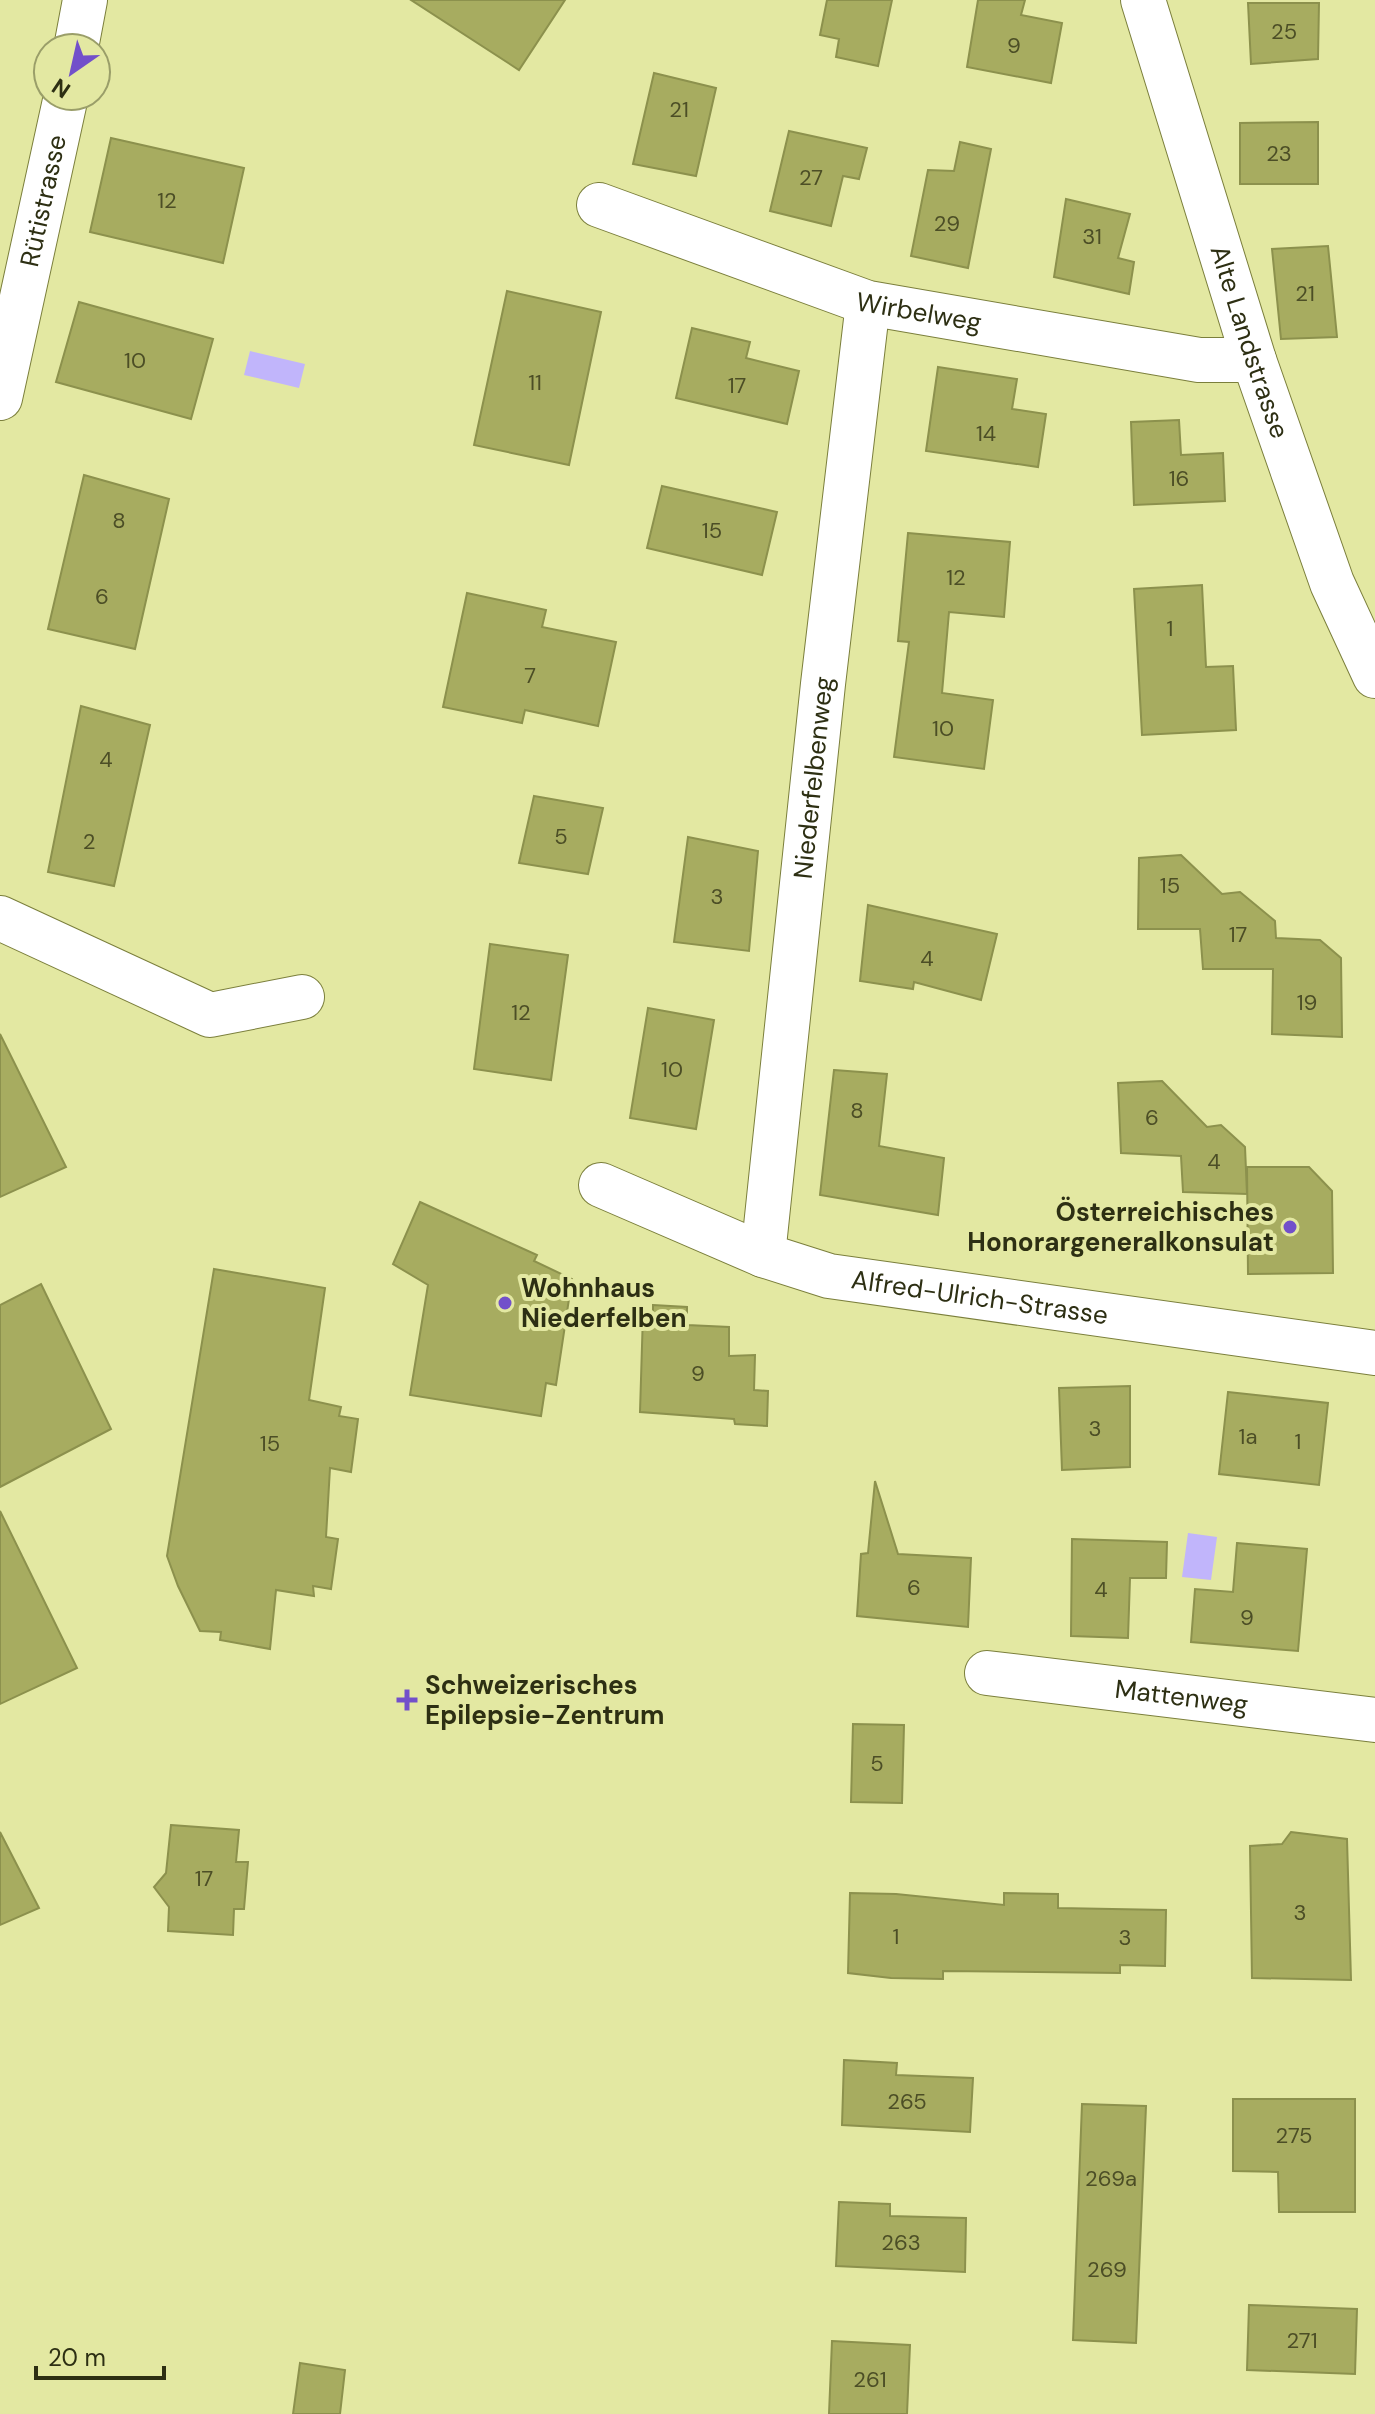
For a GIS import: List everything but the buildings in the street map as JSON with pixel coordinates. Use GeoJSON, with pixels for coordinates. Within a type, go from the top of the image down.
{"type":"FeatureCollection","features":[{"type":"Feature","properties":{"kind":"street"},"geometry":{"type":"LineString","coordinates":[[79,32],[85,0]]}},
{"type":"Feature","properties":{"kind":"street","name":"Alte Landstrasse"},"geometry":{"type":"LineString","coordinates":[[1143,0],[1254,360],[1332,583],[1375,676]]}},
{"type":"Feature","properties":{"kind":"street","name":"Rütistrasse"},"geometry":{"type":"LineString","coordinates":[[0,398],[63,112]]}},
{"type":"Feature","properties":{"kind":"street","name":"Wirbelweg"},"geometry":{"type":"LineString","coordinates":[[599,205],[868,303],[1199,360],[1254,360]]}},
{"type":"Feature","properties":{"kind":"street","name":"Niederfelbenweg"},"geometry":{"type":"LineString","coordinates":[[763,1255],[823,684],[868,303]]}},
{"type":"Feature","properties":{"kind":"street"},"geometry":{"type":"LineString","coordinates":[[0,918],[210,1015],[302,997]]}},
{"type":"Feature","properties":{"kind":"street","name":"Alfred-Ulrich-Strasse"},"geometry":{"type":"LineString","coordinates":[[601,1185],[763,1255],[829,1276],[1375,1353]]}},
{"type":"Feature","properties":{"kind":"street","name":"Mattenweg"},"geometry":{"type":"LineString","coordinates":[[987,1673],[1375,1720]]}},
{"type":"Feature","properties":{"kind":"shaded area"},"geometry":{"type":"Polygon","coordinates":[[[250,351],[305,364],[299,388],[244,375],[250,351]]]}},
{"type":"Feature","properties":{"kind":"shaded area"},"geometry":{"type":"Polygon","coordinates":[[[1188,1533],[1217,1537],[1211,1580],[1182,1577],[1188,1533]]]}},
{"type":"Feature","properties":{"kind":"place","name":"Österreichisches Honorargeneralkonsulat"},"geometry":{"type":"Point","coordinates":[1290,1227]}},
{"type":"Feature","properties":{"kind":"place","name":"Wohnhaus Niederfelben"},"geometry":{"type":"Point","coordinates":[505,1303]}},
{"type":"Feature","properties":{"kind":"place","name":"Schweizerisches Epilepsie-Zentrum"},"geometry":{"type":"Point","coordinates":[407,1700]}}]}
